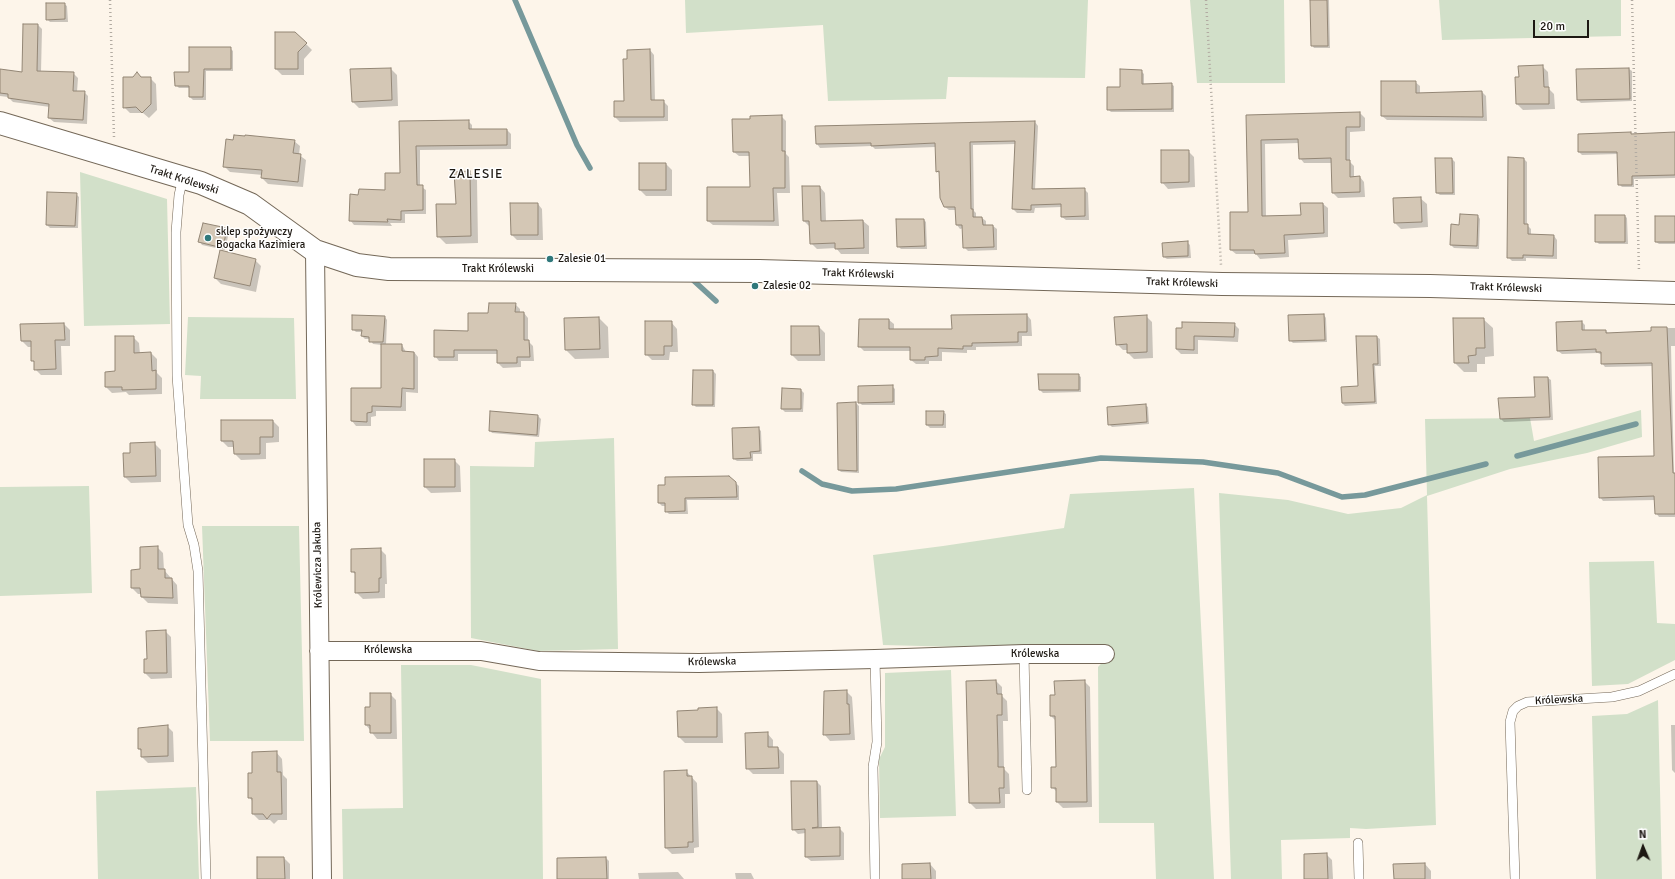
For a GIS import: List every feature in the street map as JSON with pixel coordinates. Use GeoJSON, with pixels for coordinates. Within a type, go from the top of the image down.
{"type":"FeatureCollection","features":[{"type":"Feature","properties":{"kind":"street","name":"Trakt Królewski"},"geometry":{"type":"LineString","coordinates":[[0,123],[201,183],[250,204],[315,251],[357,265],[389,269],[759,271],[1222,284],[1430,286],[1675,293]]}},
{"type":"Feature","properties":{"kind":"street","name":"Królewicza Jakuba"},"geometry":{"type":"LineString","coordinates":[[315,251],[322,879]]}},
{"type":"Feature","properties":{"kind":"street","name":"Królewska"},"geometry":{"type":"LineString","coordinates":[[319,651],[481,651],[539,661],[699,662],[875,659],[1024,654],[1105,654]]}},
{"type":"Feature","properties":{"kind":"lane"},"geometry":{"type":"LineString","coordinates":[[184,178],[179,195],[176,232],[177,376],[188,524],[194,545],[198,571],[206,879]]}},
{"type":"Feature","properties":{"kind":"lane"},"geometry":{"type":"LineString","coordinates":[[1024,654],[1027,790]]}},
{"type":"Feature","properties":{"kind":"lane"},"geometry":{"type":"LineString","coordinates":[[875,659],[877,742],[873,767],[875,879]]}},
{"type":"Feature","properties":{"kind":"lane","name":"Królewska"},"geometry":{"type":"LineString","coordinates":[[1515,879],[1510,722],[1513,711],[1518,706],[1527,702],[1612,697],[1639,691],[1675,674]]}},
{"type":"Feature","properties":{"kind":"lane"},"geometry":{"type":"LineString","coordinates":[[1358,843],[1358,879]]}},
{"type":"Feature","properties":{"kind":"path"},"geometry":{"type":"LineString","coordinates":[[110,0],[114,158]]}},
{"type":"Feature","properties":{"kind":"path"},"geometry":{"type":"LineString","coordinates":[[1206,0],[1222,284]]}},
{"type":"Feature","properties":{"kind":"path"},"geometry":{"type":"LineString","coordinates":[[1632,0],[1639,274],[1643,292]]}},
{"type":"Feature","properties":{"kind":"green space"},"geometry":{"type":"Polygon","coordinates":[[[685,0],[1088,0],[1085,78],[948,77],[946,99],[828,101],[823,25],[686,33],[685,0]]]}},
{"type":"Feature","properties":{"kind":"green space"},"geometry":{"type":"Polygon","coordinates":[[[1190,0],[1284,0],[1285,83],[1197,83],[1190,0]]]}},
{"type":"Feature","properties":{"kind":"green space"},"geometry":{"type":"Polygon","coordinates":[[[1439,0],[1621,0],[1621,36],[1442,40],[1439,0]]]}},
{"type":"Feature","properties":{"kind":"green space"},"geometry":{"type":"Polygon","coordinates":[[[80,172],[167,199],[170,324],[84,326],[80,172]]]}},
{"type":"Feature","properties":{"kind":"green space"},"geometry":{"type":"Polygon","coordinates":[[[188,317],[294,318],[296,399],[200,399],[201,376],[185,375],[188,317]]]}},
{"type":"Feature","properties":{"kind":"green space"},"geometry":{"type":"Polygon","coordinates":[[[1641,410],[1642,437],[1587,453],[1510,469],[1427,496],[1436,825],[1366,829],[1350,828],[1350,838],[1281,840],[1282,879],[1231,879],[1219,493],[1288,500],[1348,514],[1401,508],[1427,495],[1425,419],[1530,418],[1534,441],[1641,410]]]}},
{"type":"Feature","properties":{"kind":"green space"},"geometry":{"type":"Polygon","coordinates":[[[614,438],[618,649],[538,651],[471,638],[470,466],[534,467],[535,442],[614,438]]]}},
{"type":"Feature","properties":{"kind":"green space"},"geometry":{"type":"Polygon","coordinates":[[[89,486],[92,593],[0,596],[0,487],[89,486]]]}},
{"type":"Feature","properties":{"kind":"green space"},"geometry":{"type":"Polygon","coordinates":[[[1194,488],[1214,879],[1156,879],[1154,823],[1099,823],[1098,667],[1113,651],[883,645],[873,555],[1064,528],[1070,494],[1194,488]]]}},
{"type":"Feature","properties":{"kind":"green space"},"geometry":{"type":"Polygon","coordinates":[[[202,526],[299,526],[304,741],[210,741],[202,526]]]}},
{"type":"Feature","properties":{"kind":"green space"},"geometry":{"type":"Polygon","coordinates":[[[1654,561],[1657,623],[1675,624],[1675,660],[1628,684],[1592,686],[1589,562],[1654,561]]]}},
{"type":"Feature","properties":{"kind":"green space"},"geometry":{"type":"Polygon","coordinates":[[[401,665],[471,665],[541,679],[543,879],[343,879],[342,809],[403,808],[401,665]]]}},
{"type":"Feature","properties":{"kind":"green space"},"geometry":{"type":"Polygon","coordinates":[[[951,670],[956,816],[880,818],[879,759],[885,747],[885,673],[951,670]]]}},
{"type":"Feature","properties":{"kind":"green space"},"geometry":{"type":"Polygon","coordinates":[[[1658,700],[1662,879],[1596,879],[1592,716],[1627,714],[1658,700]]]}},
{"type":"Feature","properties":{"kind":"green space"},"geometry":{"type":"Polygon","coordinates":[[[196,787],[199,879],[98,879],[96,791],[196,787]]]}},
{"type":"Feature","properties":{"kind":"building"},"geometry":{"type":"Polygon","coordinates":[[[1310,0],[1327,0],[1328,46],[1311,46],[1310,0]]]}},
{"type":"Feature","properties":{"kind":"building"},"geometry":{"type":"Polygon","coordinates":[[[46,3],[65,3],[65,19],[46,20],[46,3]]]}},
{"type":"Feature","properties":{"kind":"building"},"geometry":{"type":"Polygon","coordinates":[[[23,24],[38,24],[37,71],[74,72],[73,91],[85,91],[83,120],[48,118],[49,104],[8,98],[8,94],[0,93],[0,69],[22,72],[23,24]]]}},
{"type":"Feature","properties":{"kind":"building"},"geometry":{"type":"Polygon","coordinates":[[[275,32],[295,32],[307,43],[298,52],[298,69],[275,69],[275,32]]]}},
{"type":"Feature","properties":{"kind":"building"},"geometry":{"type":"Polygon","coordinates":[[[189,47],[231,47],[231,69],[204,69],[203,97],[189,97],[189,86],[175,86],[174,72],[189,72],[189,47]]]}},
{"type":"Feature","properties":{"kind":"building"},"geometry":{"type":"Polygon","coordinates":[[[650,49],[651,100],[664,100],[664,117],[614,117],[614,101],[624,101],[623,59],[627,59],[627,50],[650,49]]]}},
{"type":"Feature","properties":{"kind":"building"},"geometry":{"type":"Polygon","coordinates":[[[1543,65],[1544,87],[1549,87],[1549,104],[1516,104],[1515,77],[1519,77],[1518,66],[1543,65]]]}},
{"type":"Feature","properties":{"kind":"building"},"geometry":{"type":"Polygon","coordinates":[[[391,68],[392,100],[352,102],[350,69],[391,68]]]}},
{"type":"Feature","properties":{"kind":"building"},"geometry":{"type":"Polygon","coordinates":[[[1629,68],[1630,99],[1577,100],[1576,69],[1629,68]]]}},
{"type":"Feature","properties":{"kind":"building"},"geometry":{"type":"Polygon","coordinates":[[[1120,69],[1142,70],[1142,84],[1172,83],[1172,109],[1107,110],[1107,87],[1120,87],[1120,69]]]}},
{"type":"Feature","properties":{"kind":"building"},"geometry":{"type":"Polygon","coordinates":[[[137,72],[141,77],[151,77],[151,104],[142,113],[136,107],[123,108],[123,77],[133,77],[137,72]]]}},
{"type":"Feature","properties":{"kind":"building"},"geometry":{"type":"Polygon","coordinates":[[[1381,81],[1416,81],[1416,93],[1482,91],[1483,117],[1381,116],[1381,81]]]}},
{"type":"Feature","properties":{"kind":"building"},"geometry":{"type":"Polygon","coordinates":[[[1360,112],[1360,127],[1346,127],[1346,160],[1350,160],[1350,177],[1360,176],[1360,192],[1332,193],[1331,158],[1299,159],[1298,139],[1261,140],[1262,216],[1301,215],[1300,203],[1323,203],[1324,233],[1284,235],[1285,253],[1255,254],[1254,250],[1230,250],[1230,212],[1248,212],[1246,115],[1360,112]]]}},
{"type":"Feature","properties":{"kind":"building"},"geometry":{"type":"Polygon","coordinates":[[[782,115],[782,151],[785,151],[785,188],[773,188],[774,221],[707,221],[707,187],[750,187],[749,152],[733,152],[732,119],[750,119],[750,116],[782,115]]]}},
{"type":"Feature","properties":{"kind":"building"},"geometry":{"type":"Polygon","coordinates":[[[469,120],[469,129],[507,129],[507,145],[416,146],[417,185],[423,185],[423,210],[401,211],[401,220],[387,219],[388,222],[349,221],[350,194],[358,195],[359,189],[385,190],[385,173],[400,173],[399,121],[469,120]]]}},
{"type":"Feature","properties":{"kind":"building"},"geometry":{"type":"Polygon","coordinates":[[[1035,121],[1032,189],[1085,188],[1085,216],[1061,217],[1061,204],[1031,205],[1031,210],[1012,209],[1015,141],[970,142],[971,209],[973,209],[973,217],[982,217],[983,225],[993,225],[994,247],[963,248],[962,225],[956,225],[955,207],[944,207],[940,198],[939,171],[936,172],[935,143],[871,146],[871,143],[816,144],[815,126],[1035,121]]]}},
{"type":"Feature","properties":{"kind":"building"},"geometry":{"type":"Polygon","coordinates":[[[1631,132],[1631,134],[1675,132],[1675,175],[1632,176],[1632,185],[1618,185],[1617,152],[1578,152],[1578,134],[1631,132]]]}},
{"type":"Feature","properties":{"kind":"building"},"geometry":{"type":"Polygon","coordinates":[[[234,135],[295,140],[293,153],[301,154],[298,182],[261,178],[262,170],[223,167],[226,139],[233,140],[234,135]]]}},
{"type":"Feature","properties":{"kind":"building"},"geometry":{"type":"Polygon","coordinates":[[[1161,150],[1189,150],[1189,182],[1161,183],[1161,150]]]}},
{"type":"Feature","properties":{"kind":"building"},"geometry":{"type":"Polygon","coordinates":[[[1508,157],[1524,158],[1524,224],[1528,224],[1528,234],[1554,235],[1553,256],[1523,255],[1523,258],[1507,258],[1508,157]]]}},
{"type":"Feature","properties":{"kind":"building"},"geometry":{"type":"Polygon","coordinates":[[[1435,158],[1452,158],[1453,193],[1436,193],[1435,158]]]}},
{"type":"Feature","properties":{"kind":"building"},"geometry":{"type":"Polygon","coordinates":[[[639,163],[666,163],[666,190],[639,190],[639,163]]]}},
{"type":"Feature","properties":{"kind":"building"},"geometry":{"type":"Polygon","coordinates":[[[470,171],[471,236],[437,237],[436,204],[456,204],[454,172],[470,171]]]}},
{"type":"Feature","properties":{"kind":"building"},"geometry":{"type":"Polygon","coordinates":[[[802,186],[820,186],[821,221],[863,220],[864,248],[835,249],[835,243],[810,244],[809,221],[803,221],[802,186]]]}},
{"type":"Feature","properties":{"kind":"building"},"geometry":{"type":"Polygon","coordinates":[[[47,192],[77,193],[75,226],[46,225],[47,192]]]}},
{"type":"Feature","properties":{"kind":"building"},"geometry":{"type":"Polygon","coordinates":[[[1421,197],[1422,222],[1394,223],[1393,198],[1421,197]]]}},
{"type":"Feature","properties":{"kind":"building"},"geometry":{"type":"Polygon","coordinates":[[[510,203],[538,203],[538,235],[511,235],[510,203]]]}},
{"type":"Feature","properties":{"kind":"building"},"geometry":{"type":"Polygon","coordinates":[[[1460,214],[1478,215],[1477,246],[1450,245],[1451,224],[1459,225],[1460,214]]]}},
{"type":"Feature","properties":{"kind":"building"},"geometry":{"type":"Polygon","coordinates":[[[1595,215],[1625,215],[1625,242],[1595,242],[1595,215]]]}},
{"type":"Feature","properties":{"kind":"building"},"geometry":{"type":"Polygon","coordinates":[[[1655,216],[1675,216],[1675,242],[1655,242],[1655,216]]]}},
{"type":"Feature","properties":{"kind":"building"},"geometry":{"type":"Polygon","coordinates":[[[896,219],[924,219],[925,246],[897,247],[896,219]]]}},
{"type":"Feature","properties":{"kind":"building"},"geometry":{"type":"Polygon","coordinates":[[[203,223],[227,228],[223,248],[198,242],[203,223]]]}},
{"type":"Feature","properties":{"kind":"building"},"geometry":{"type":"Polygon","coordinates":[[[1188,241],[1188,256],[1163,257],[1162,243],[1188,241]]]}},
{"type":"Feature","properties":{"kind":"building"},"geometry":{"type":"Polygon","coordinates":[[[220,250],[256,259],[250,286],[214,278],[220,250]]]}},
{"type":"Feature","properties":{"kind":"building"},"geometry":{"type":"Polygon","coordinates":[[[489,303],[516,303],[515,312],[524,312],[524,340],[529,340],[530,357],[517,357],[517,363],[497,363],[497,350],[454,350],[454,357],[434,357],[434,330],[468,331],[468,313],[488,313],[489,303]]]}},
{"type":"Feature","properties":{"kind":"building"},"geometry":{"type":"Polygon","coordinates":[[[1027,314],[1027,332],[1018,332],[1018,342],[972,343],[972,346],[963,346],[963,349],[938,348],[938,356],[925,357],[925,360],[910,360],[910,347],[858,347],[859,319],[889,319],[889,329],[952,329],[951,315],[1027,314]]]}},
{"type":"Feature","properties":{"kind":"building"},"geometry":{"type":"Polygon","coordinates":[[[1324,314],[1325,340],[1289,341],[1288,315],[1324,314]]]}},
{"type":"Feature","properties":{"kind":"building"},"geometry":{"type":"Polygon","coordinates":[[[352,315],[385,316],[383,342],[369,342],[369,337],[361,336],[362,330],[352,330],[352,315]]]}},
{"type":"Feature","properties":{"kind":"building"},"geometry":{"type":"Polygon","coordinates":[[[1147,315],[1147,352],[1127,353],[1127,344],[1116,345],[1114,317],[1147,315]]]}},
{"type":"Feature","properties":{"kind":"building"},"geometry":{"type":"Polygon","coordinates":[[[599,317],[600,349],[565,350],[564,318],[599,317]]]}},
{"type":"Feature","properties":{"kind":"building"},"geometry":{"type":"Polygon","coordinates":[[[1453,318],[1484,318],[1485,348],[1476,348],[1476,355],[1468,356],[1469,363],[1454,363],[1453,318]]]}},
{"type":"Feature","properties":{"kind":"building"},"geometry":{"type":"Polygon","coordinates":[[[645,321],[672,321],[672,346],[664,346],[664,355],[645,355],[645,321]]]}},
{"type":"Feature","properties":{"kind":"building"},"geometry":{"type":"Polygon","coordinates":[[[1582,321],[1582,330],[1606,330],[1606,333],[1651,331],[1651,327],[1667,327],[1673,473],[1675,473],[1675,514],[1655,514],[1654,496],[1599,498],[1598,457],[1654,456],[1652,363],[1601,364],[1601,352],[1596,352],[1596,349],[1557,351],[1556,322],[1582,321]]]}},
{"type":"Feature","properties":{"kind":"building"},"geometry":{"type":"Polygon","coordinates":[[[1182,322],[1235,323],[1234,337],[1194,336],[1194,350],[1176,349],[1176,328],[1182,328],[1182,322]]]}},
{"type":"Feature","properties":{"kind":"building"},"geometry":{"type":"Polygon","coordinates":[[[64,323],[65,340],[55,340],[56,369],[34,370],[34,361],[31,361],[31,341],[21,341],[20,324],[64,323]]]}},
{"type":"Feature","properties":{"kind":"building"},"geometry":{"type":"Polygon","coordinates":[[[791,326],[819,326],[820,355],[791,355],[791,326]]]}},
{"type":"Feature","properties":{"kind":"building"},"geometry":{"type":"Polygon","coordinates":[[[115,336],[134,336],[134,353],[151,352],[152,371],[156,370],[156,389],[122,390],[122,387],[105,387],[105,372],[115,371],[115,336]]]}},
{"type":"Feature","properties":{"kind":"building"},"geometry":{"type":"Polygon","coordinates":[[[1356,336],[1377,336],[1378,364],[1373,364],[1375,402],[1342,403],[1341,387],[1358,386],[1356,336]]]}},
{"type":"Feature","properties":{"kind":"building"},"geometry":{"type":"Polygon","coordinates":[[[381,344],[402,344],[402,351],[414,352],[414,389],[402,388],[401,407],[372,406],[372,412],[367,413],[367,422],[351,421],[351,388],[381,388],[381,344]]]}},
{"type":"Feature","properties":{"kind":"building"},"geometry":{"type":"Polygon","coordinates":[[[693,370],[713,370],[713,405],[692,405],[693,370]]]}},
{"type":"Feature","properties":{"kind":"building"},"geometry":{"type":"Polygon","coordinates":[[[1038,374],[1079,374],[1079,390],[1039,390],[1038,374]]]}},
{"type":"Feature","properties":{"kind":"building"},"geometry":{"type":"Polygon","coordinates":[[[1534,377],[1548,377],[1550,417],[1500,419],[1498,398],[1535,397],[1534,377]]]}},
{"type":"Feature","properties":{"kind":"building"},"geometry":{"type":"Polygon","coordinates":[[[893,385],[893,402],[858,403],[858,386],[893,385]]]}},
{"type":"Feature","properties":{"kind":"building"},"geometry":{"type":"Polygon","coordinates":[[[782,388],[801,389],[801,409],[781,409],[782,388]]]}},
{"type":"Feature","properties":{"kind":"building"},"geometry":{"type":"Polygon","coordinates":[[[856,402],[857,471],[838,470],[837,403],[856,402]]]}},
{"type":"Feature","properties":{"kind":"building"},"geometry":{"type":"Polygon","coordinates":[[[1146,404],[1147,422],[1108,425],[1107,407],[1146,404]]]}},
{"type":"Feature","properties":{"kind":"building"},"geometry":{"type":"Polygon","coordinates":[[[490,411],[538,415],[537,435],[489,431],[490,411]]]}},
{"type":"Feature","properties":{"kind":"building"},"geometry":{"type":"Polygon","coordinates":[[[926,411],[944,411],[943,425],[926,425],[926,411]]]}},
{"type":"Feature","properties":{"kind":"building"},"geometry":{"type":"Polygon","coordinates":[[[221,420],[273,420],[273,437],[260,437],[260,454],[234,454],[233,441],[221,441],[221,420]]]}},
{"type":"Feature","properties":{"kind":"building"},"geometry":{"type":"Polygon","coordinates":[[[759,427],[760,451],[750,452],[751,458],[733,459],[732,428],[759,427]]]}},
{"type":"Feature","properties":{"kind":"building"},"geometry":{"type":"Polygon","coordinates":[[[155,442],[156,476],[124,477],[123,453],[130,453],[130,443],[155,442]]]}},
{"type":"Feature","properties":{"kind":"building"},"geometry":{"type":"Polygon","coordinates":[[[424,459],[455,459],[455,487],[424,487],[424,459]]]}},
{"type":"Feature","properties":{"kind":"building"},"geometry":{"type":"Polygon","coordinates":[[[729,476],[736,482],[737,497],[685,498],[685,511],[665,512],[665,503],[658,503],[658,485],[665,485],[665,477],[729,476]]]}},
{"type":"Feature","properties":{"kind":"building"},"geometry":{"type":"Polygon","coordinates":[[[158,546],[158,569],[165,569],[165,578],[172,578],[173,598],[141,597],[140,588],[131,588],[131,570],[140,569],[140,547],[158,546]]]}},
{"type":"Feature","properties":{"kind":"building"},"geometry":{"type":"Polygon","coordinates":[[[381,548],[381,578],[379,578],[379,592],[355,593],[355,572],[351,572],[351,549],[381,548]]]}},
{"type":"Feature","properties":{"kind":"building"},"geometry":{"type":"Polygon","coordinates":[[[166,630],[167,673],[144,673],[144,659],[147,659],[146,631],[166,630]]]}},
{"type":"Feature","properties":{"kind":"building"},"geometry":{"type":"Polygon","coordinates":[[[996,680],[997,694],[1002,694],[1002,715],[997,715],[998,767],[1004,767],[1004,788],[999,788],[1000,803],[969,803],[966,681],[996,680]]]}},
{"type":"Feature","properties":{"kind":"building"},"geometry":{"type":"Polygon","coordinates":[[[1085,680],[1087,802],[1056,802],[1056,788],[1051,788],[1051,767],[1056,767],[1055,716],[1050,716],[1050,695],[1055,695],[1054,681],[1085,680]]]}},
{"type":"Feature","properties":{"kind":"building"},"geometry":{"type":"Polygon","coordinates":[[[847,690],[850,734],[823,735],[824,691],[847,690]]]}},
{"type":"Feature","properties":{"kind":"building"},"geometry":{"type":"Polygon","coordinates":[[[370,693],[391,693],[391,733],[370,733],[370,725],[365,725],[365,707],[370,707],[370,693]]]}},
{"type":"Feature","properties":{"kind":"building"},"geometry":{"type":"Polygon","coordinates":[[[717,707],[717,737],[678,737],[677,711],[717,707]]]}},
{"type":"Feature","properties":{"kind":"building"},"geometry":{"type":"Polygon","coordinates":[[[168,725],[168,756],[141,757],[141,749],[138,749],[138,728],[168,725]]]}},
{"type":"Feature","properties":{"kind":"building"},"geometry":{"type":"Polygon","coordinates":[[[768,732],[768,747],[778,747],[779,768],[746,769],[745,733],[768,732]]]}},
{"type":"Feature","properties":{"kind":"building"},"geometry":{"type":"Polygon","coordinates":[[[277,751],[277,772],[281,772],[282,814],[271,814],[267,819],[263,814],[252,814],[252,798],[248,798],[248,773],[252,773],[252,752],[277,751]]]}},
{"type":"Feature","properties":{"kind":"building"},"geometry":{"type":"Polygon","coordinates":[[[687,770],[687,776],[692,776],[693,842],[688,842],[688,847],[665,848],[664,771],[687,770]]]}},
{"type":"Feature","properties":{"kind":"building"},"geometry":{"type":"Polygon","coordinates":[[[791,781],[817,781],[818,827],[812,828],[840,827],[840,856],[805,857],[805,829],[792,830],[791,781]]]}},
{"type":"Feature","properties":{"kind":"building"},"geometry":{"type":"Polygon","coordinates":[[[1327,853],[1328,879],[1304,879],[1304,854],[1327,853]]]}},
{"type":"Feature","properties":{"kind":"building"},"geometry":{"type":"Polygon","coordinates":[[[257,857],[284,857],[285,879],[257,879],[257,857]]]}},
{"type":"Feature","properties":{"kind":"building"},"geometry":{"type":"Polygon","coordinates":[[[606,857],[607,879],[557,879],[557,858],[606,857]]]}},
{"type":"Feature","properties":{"kind":"building"},"geometry":{"type":"Polygon","coordinates":[[[930,863],[931,879],[902,879],[902,864],[930,863]]]}},
{"type":"Feature","properties":{"kind":"building"},"geometry":{"type":"Polygon","coordinates":[[[1425,863],[1425,879],[1394,879],[1393,864],[1425,863]]]}},
{"type":"Feature","properties":{"kind":"waterway"},"geometry":{"type":"LineString","coordinates":[[515,0],[577,145],[590,168]]}},
{"type":"Feature","properties":{"kind":"waterway"},"geometry":{"type":"LineString","coordinates":[[693,280],[716,301]]}},
{"type":"Feature","properties":{"kind":"waterway"},"geometry":{"type":"LineString","coordinates":[[1517,456],[1636,424]]}},
{"type":"Feature","properties":{"kind":"waterway"},"geometry":{"type":"LineString","coordinates":[[802,471],[822,484],[852,491],[896,489],[1101,458],[1203,462],[1278,473],[1342,497],[1365,495],[1486,464]]}},
{"type":"Feature","properties":{"kind":"place","name":"sklep spożywczy Bogacka Kazimiera"},"geometry":{"type":"Point","coordinates":[208,238]}},
{"type":"Feature","properties":{"kind":"place","name":"Zalesie 01"},"geometry":{"type":"Point","coordinates":[550,259]}},
{"type":"Feature","properties":{"kind":"place","name":"Zalesie 02"},"geometry":{"type":"Point","coordinates":[755,286]}},
{"type":"Feature","properties":{"kind":"district","name":"ZALESIE"},"geometry":{"type":"Point","coordinates":[476,175]}}]}
